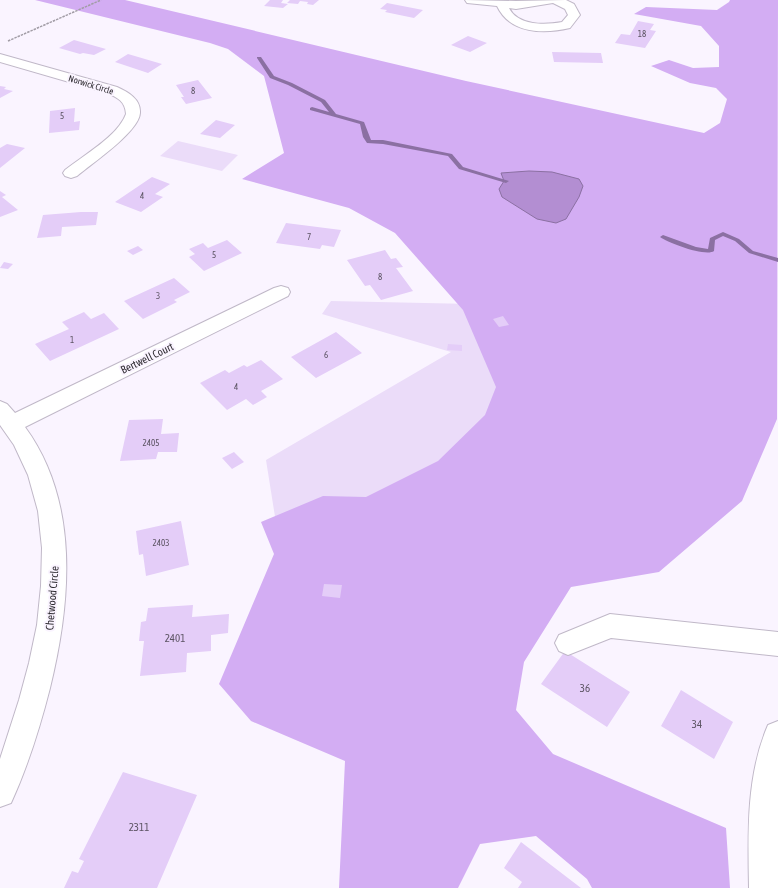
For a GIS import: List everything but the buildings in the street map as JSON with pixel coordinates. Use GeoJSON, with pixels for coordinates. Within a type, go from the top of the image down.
{"type":"FeatureCollection","features":[{"type":"Feature","properties":{"kind":"street"},"geometry":{"type":"LineString","coordinates":[[471,0],[502,5],[516,5],[549,0]]}},
{"type":"Feature","properties":{"kind":"street"},"geometry":{"type":"LineString","coordinates":[[502,5],[504,13],[510,19],[537,28],[552,28],[566,26],[574,15],[570,7],[558,0]]}},
{"type":"Feature","properties":{"kind":"street","name":"Norwick Circle"},"geometry":{"type":"LineString","coordinates":[[0,58],[112,90],[126,97],[132,106],[133,115],[127,126],[116,137],[71,173]]}},
{"type":"Feature","properties":{"kind":"street","name":"Bertwell Court"},"geometry":{"type":"LineString","coordinates":[[6,416],[281,292]]}},
{"type":"Feature","properties":{"kind":"street","name":"Chetwood Circle"},"geometry":{"type":"LineString","coordinates":[[0,792],[9,774],[22,738],[48,642],[54,591],[55,554],[51,518],[44,486],[31,454],[6,416]]}},
{"type":"Feature","properties":{"kind":"street"},"geometry":{"type":"LineString","coordinates":[[568,643],[610,626],[778,644]]}},
{"type":"Feature","properties":{"kind":"street"},"geometry":{"type":"LineString","coordinates":[[765,888],[764,824],[771,755],[778,735]]}},
{"type":"Feature","properties":{"kind":"path"},"geometry":{"type":"LineString","coordinates":[[5,42],[101,0]]}},
{"type":"Feature","properties":{"kind":"shaded area"},"geometry":{"type":"Polygon","coordinates":[[[35,0],[125,0],[466,81],[704,133],[720,123],[727,99],[716,88],[690,83],[651,66],[669,60],[693,68],[719,67],[719,46],[701,26],[634,14],[646,7],[717,10],[730,0],[778,0],[777,419],[742,501],[659,572],[571,587],[524,662],[516,710],[553,754],[726,828],[730,888],[592,888],[587,879],[536,836],[480,844],[458,888],[339,888],[345,761],[251,721],[219,684],[274,554],[261,522],[323,496],[366,497],[438,461],[485,415],[496,387],[463,310],[395,233],[349,208],[242,179],[284,153],[264,76],[228,49],[210,43],[35,0]]]}},
{"type":"Feature","properties":{"kind":"shaded area"},"geometry":{"type":"Polygon","coordinates":[[[178,141],[238,155],[222,171],[160,156],[178,141]]]}},
{"type":"Feature","properties":{"kind":"shaded area"},"geometry":{"type":"Polygon","coordinates":[[[731,151],[514,570],[283,567],[266,460],[451,352],[322,314],[331,301],[472,304],[731,151]]]}},
{"type":"Feature","properties":{"kind":"shaded area"},"geometry":{"type":"Polygon","coordinates":[[[529,171],[552,172],[579,179],[583,186],[579,197],[566,219],[556,223],[537,219],[502,197],[499,189],[504,181],[501,173],[529,171]]]}},
{"type":"Feature","properties":{"kind":"waterway"},"geometry":{"type":"LineString","coordinates":[[259,58],[272,77],[290,84],[323,101],[334,115]]}},
{"type":"Feature","properties":{"kind":"waterway"},"geometry":{"type":"LineString","coordinates":[[312,109],[362,123],[369,142],[383,142],[450,155],[461,168],[506,181]]}},
{"type":"Feature","properties":{"kind":"waterway"},"geometry":{"type":"LineString","coordinates":[[663,237],[695,249],[711,251],[712,239],[723,234],[737,240],[751,252],[778,260]]}}]}
